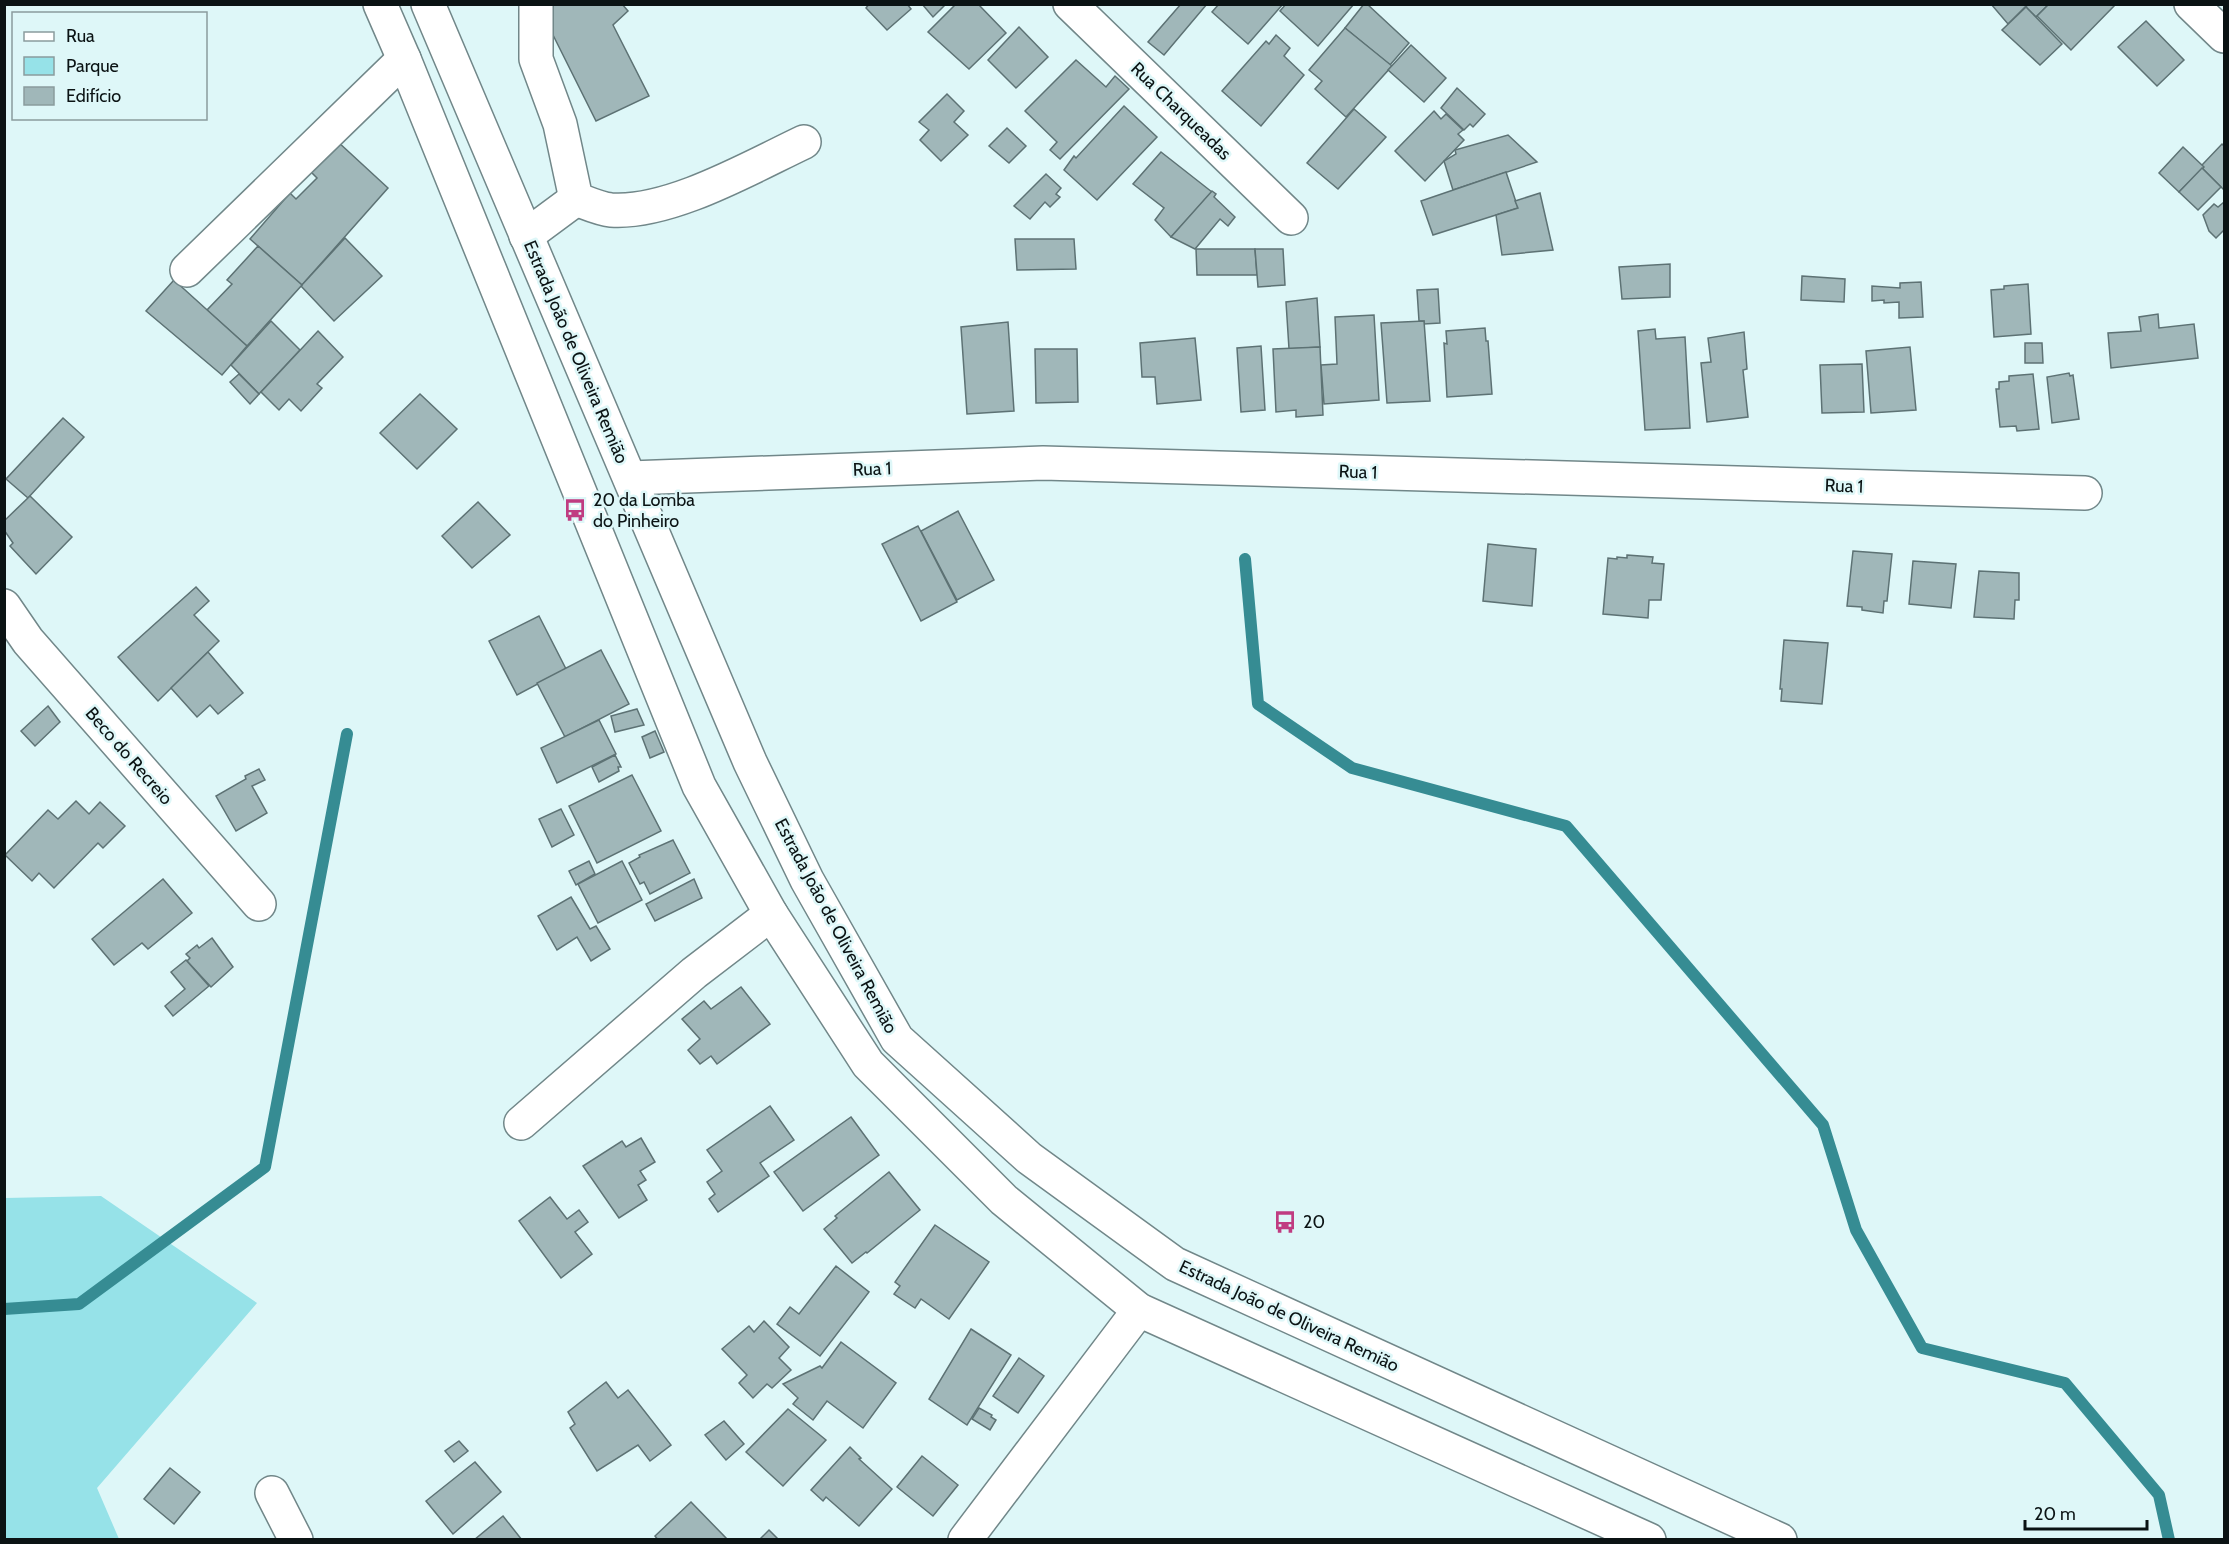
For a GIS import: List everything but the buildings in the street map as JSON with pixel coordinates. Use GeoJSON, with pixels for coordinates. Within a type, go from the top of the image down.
{"type":"FeatureCollection","features":[{"type":"Feature","properties":{"kind":"main road"},"geometry":{"type":"LineString","coordinates":[[380,4],[402,53],[699,786],[771,914],[868,1064],[1005,1200],[1140,1310],[1648,1539]]}},
{"type":"Feature","properties":{"kind":"main road"},"geometry":{"type":"LineString","coordinates":[[187,270],[402,53],[401,18],[405,4]]}},
{"type":"Feature","properties":{"kind":"main road","name":"Estrada João de Oliveira Remião"},"geometry":{"type":"LineString","coordinates":[[428,4],[755,772],[807,880],[897,1039],[1029,1158],[1175,1264],[1780,1539]]}},
{"type":"Feature","properties":{"kind":"main road"},"geometry":{"type":"LineString","coordinates":[[536,4],[536,59],[560,124],[576,199]]}},
{"type":"Feature","properties":{"kind":"main road","name":"Rua Charqueadas"},"geometry":{"type":"LineString","coordinates":[[1070,4],[1291,218]]}},
{"type":"Feature","properties":{"kind":"main road"},"geometry":{"type":"LineString","coordinates":[[2191,4],[2224,36]]}},
{"type":"Feature","properties":{"kind":"main road"},"geometry":{"type":"LineString","coordinates":[[576,199],[609,210],[632,209],[677,201],[804,142]]}},
{"type":"Feature","properties":{"kind":"main road"},"geometry":{"type":"LineString","coordinates":[[526,236],[576,199]]}},
{"type":"Feature","properties":{"kind":"main road","name":"Rua 1"},"geometry":{"type":"LineString","coordinates":[[630,478],[1043,463],[2085,493]]}},
{"type":"Feature","properties":{"kind":"main road","name":"Beco do Recreio"},"geometry":{"type":"LineString","coordinates":[[4,606],[28,640],[259,904]]}},
{"type":"Feature","properties":{"kind":"main road"},"geometry":{"type":"LineString","coordinates":[[520,1123],[694,973],[771,914]]}},
{"type":"Feature","properties":{"kind":"main road"},"geometry":{"type":"LineString","coordinates":[[965,1539],[1140,1310]]}},
{"type":"Feature","properties":{"kind":"main road"},"geometry":{"type":"LineString","coordinates":[[272,1493],[296,1539]]}},
{"type":"Feature","properties":{"kind":"green space"},"geometry":{"type":"Polygon","coordinates":[[[101,1196],[257,1303],[97,1488],[119,1539],[5,1539],[5,1198],[101,1196]]]}},
{"type":"Feature","properties":{"kind":"waterway"},"geometry":{"type":"LineString","coordinates":[[1245,559],[1258,704],[1352,768],[1566,826],[1823,1125],[1856,1230],[1922,1348],[2065,1383],[2159,1495],[2169,1540]]}},
{"type":"Feature","properties":{"kind":"waterway"},"geometry":{"type":"LineString","coordinates":[[4,1309],[79,1304],[265,1167],[347,734]]}},
{"type":"Feature","properties":{"kind":"place","name":"20 da Lomba do Pinheiro"},"geometry":{"type":"Point","coordinates":[575,510]}},
{"type":"Feature","properties":{"kind":"place","name":"20"},"geometry":{"type":"Point","coordinates":[1285,1222]}}]}
